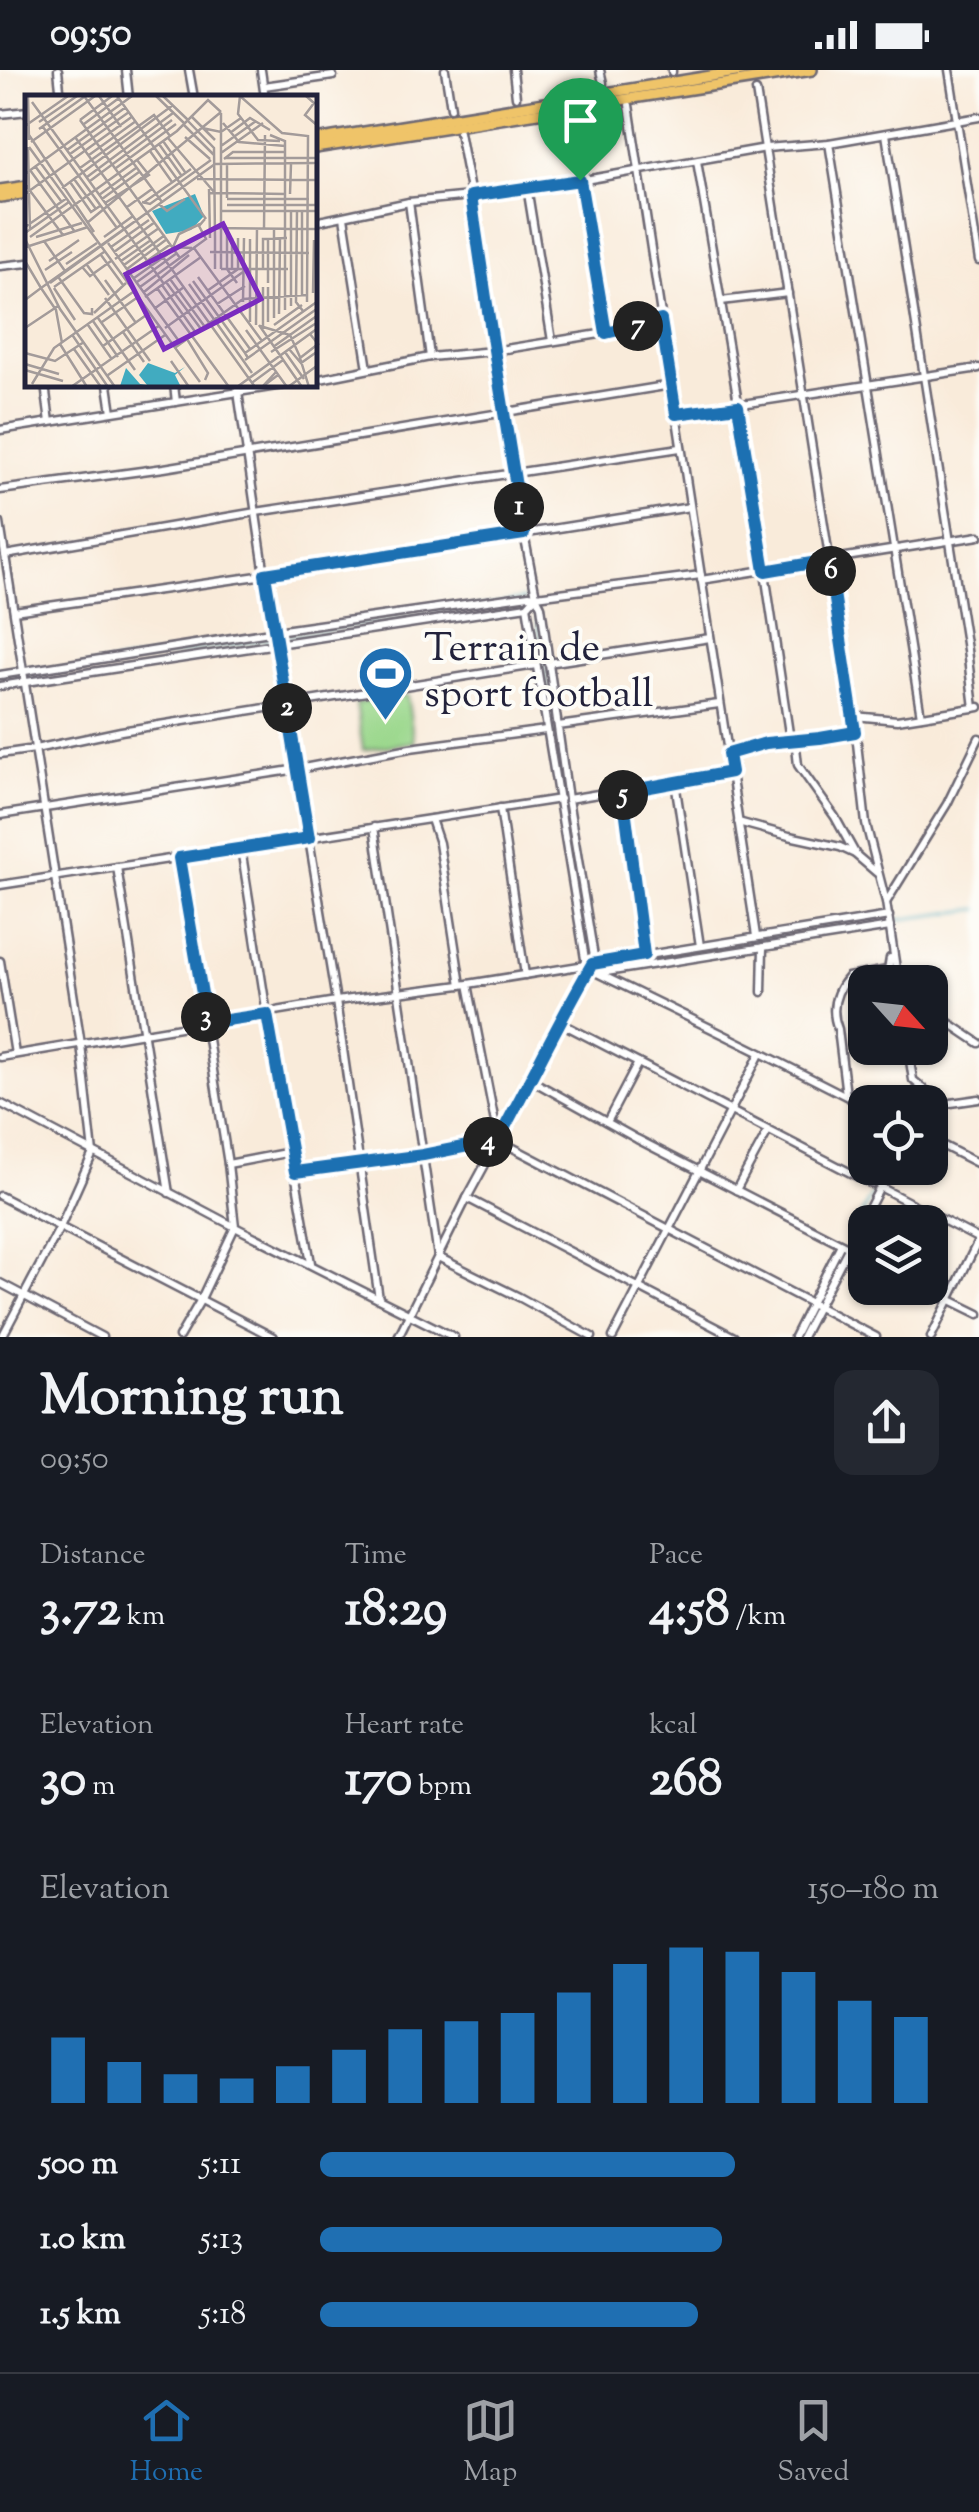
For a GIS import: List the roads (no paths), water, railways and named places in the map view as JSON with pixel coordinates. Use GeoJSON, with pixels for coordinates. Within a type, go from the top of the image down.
{"type":"FeatureCollection","features":[{"type":"Feature","properties":{"kind":"main road"},"geometry":{"type":"LineString","coordinates":[[318,140],[748,70]]}},
{"type":"Feature","properties":{"kind":"main road"},"geometry":{"type":"LineString","coordinates":[[318,148],[812,70]]}},
{"type":"Feature","properties":{"kind":"main road"},"geometry":{"type":"LineString","coordinates":[[0,194],[25,190]]}},
{"type":"Feature","properties":{"kind":"street"},"geometry":{"type":"LineString","coordinates":[[58,70],[61,95]]}},
{"type":"Feature","properties":{"kind":"street"},"geometry":{"type":"LineString","coordinates":[[126,70],[129,95]]}},
{"type":"Feature","properties":{"kind":"street"},"geometry":{"type":"LineString","coordinates":[[189,70],[193,95]]}},
{"type":"Feature","properties":{"kind":"street"},"geometry":{"type":"LineString","coordinates":[[262,70],[265,95]]}},
{"type":"Feature","properties":{"kind":"street"},"geometry":{"type":"LineString","coordinates":[[446,70],[451,108]]}},
{"type":"Feature","properties":{"kind":"street"},"geometry":{"type":"LineString","coordinates":[[513,70],[516,97]]}},
{"type":"Feature","properties":{"kind":"street"},"geometry":{"type":"LineString","coordinates":[[600,70],[602,83]]}},
{"type":"Feature","properties":{"kind":"street"},"geometry":{"type":"LineString","coordinates":[[949,70],[979,261]]}},
{"type":"Feature","properties":{"kind":"street"},"geometry":{"type":"LineString","coordinates":[[264,86],[332,76]]}},
{"type":"Feature","properties":{"kind":"street"},"geometry":{"type":"LineString","coordinates":[[756,91],[854,716],[866,824],[889,916],[895,965]]}},
{"type":"Feature","properties":{"kind":"street"},"geometry":{"type":"LineString","coordinates":[[628,105],[756,936]]}},
{"type":"Feature","properties":{"kind":"street"},"geometry":{"type":"LineString","coordinates":[[0,114],[25,111]]}},
{"type":"Feature","properties":{"kind":"street"},"geometry":{"type":"LineString","coordinates":[[318,221],[408,202],[580,180],[766,148],[830,143],[979,117]]}},
{"type":"Feature","properties":{"kind":"street"},"geometry":{"type":"LineString","coordinates":[[459,132],[492,351],[506,412],[524,534],[541,606],[564,799],[591,965],[598,973],[846,1096]]}},
{"type":"Feature","properties":{"kind":"street"},"geometry":{"type":"LineString","coordinates":[[854,716],[894,720],[976,708],[886,134]]}},
{"type":"Feature","properties":{"kind":"street"},"geometry":{"type":"LineString","coordinates":[[830,143],[921,716]]}},
{"type":"Feature","properties":{"kind":"street"},"geometry":{"type":"LineString","coordinates":[[697,161],[790,740],[796,748],[798,764],[856,855]]}},
{"type":"Feature","properties":{"kind":"street"},"geometry":{"type":"LineString","coordinates":[[580,180],[606,333]]}},
{"type":"Feature","properties":{"kind":"street"},"geometry":{"type":"LineString","coordinates":[[528,187],[552,341]]}},
{"type":"Feature","properties":{"kind":"street"},"geometry":{"type":"LineString","coordinates":[[408,202],[430,357]]}},
{"type":"Feature","properties":{"kind":"street"},"geometry":{"type":"LineString","coordinates":[[344,217],[368,369]]}},
{"type":"Feature","properties":{"kind":"street"},"geometry":{"type":"LineString","coordinates":[[0,266],[25,264]]}},
{"type":"Feature","properties":{"kind":"street"},"geometry":{"type":"LineString","coordinates":[[721,301],[788,293]]}},
{"type":"Feature","properties":{"kind":"street"},"geometry":{"type":"LineString","coordinates":[[318,379],[430,357],[606,333],[661,320]]}},
{"type":"Feature","properties":{"kind":"street"},"geometry":{"type":"LineString","coordinates":[[676,414],[979,368]]}},
{"type":"Feature","properties":{"kind":"street"},"geometry":{"type":"LineString","coordinates":[[0,490],[672,385]]}},
{"type":"Feature","properties":{"kind":"street"},"geometry":{"type":"LineString","coordinates":[[45,388],[50,422]]}},
{"type":"Feature","properties":{"kind":"street"},"geometry":{"type":"LineString","coordinates":[[108,388],[112,412]]}},
{"type":"Feature","properties":{"kind":"street"},"geometry":{"type":"LineString","coordinates":[[174,388],[176,402]]}},
{"type":"Feature","properties":{"kind":"street"},"geometry":{"type":"LineString","coordinates":[[0,430],[237,389],[336,1001],[379,1298]]}},
{"type":"Feature","properties":{"kind":"street"},"geometry":{"type":"LineString","coordinates":[[5,555],[256,512],[680,448]]}},
{"type":"Feature","properties":{"kind":"street"},"geometry":{"type":"LineString","coordinates":[[14,611],[690,507]]}},
{"type":"Feature","properties":{"kind":"street"},"geometry":{"type":"LineString","coordinates":[[0,523],[81,1044],[94,1153],[60,1228],[2,1337]]}},
{"type":"Feature","properties":{"kind":"street"},"geometry":{"type":"LineString","coordinates":[[0,686],[24,677],[529,595],[765,571],[979,536]]}},
{"type":"Feature","properties":{"kind":"street"},"geometry":{"type":"LineString","coordinates":[[0,675],[24,677],[277,638],[527,606],[536,596]]}},
{"type":"Feature","properties":{"kind":"street"},"geometry":{"type":"LineString","coordinates":[[527,606],[546,730],[564,799]]}},
{"type":"Feature","properties":{"kind":"street"},"geometry":{"type":"LineString","coordinates":[[548,663],[710,638]]}},
{"type":"Feature","properties":{"kind":"street"},"geometry":{"type":"LineString","coordinates":[[0,754],[121,731],[536,666]]}},
{"type":"Feature","properties":{"kind":"street"},"geometry":{"type":"LineString","coordinates":[[558,726],[719,704]]}},
{"type":"Feature","properties":{"kind":"street"},"geometry":{"type":"LineString","coordinates":[[0,815],[410,748],[546,730]]}},
{"type":"Feature","properties":{"kind":"street"},"geometry":{"type":"LineString","coordinates":[[728,754],[766,743],[855,732]]}},
{"type":"Feature","properties":{"kind":"street"},"geometry":{"type":"LineString","coordinates":[[886,902],[947,804],[979,738]]}},
{"type":"Feature","properties":{"kind":"street"},"geometry":{"type":"LineString","coordinates":[[0,884],[623,792],[731,772]]}},
{"type":"Feature","properties":{"kind":"street"},"geometry":{"type":"LineString","coordinates":[[675,782],[700,946]]}},
{"type":"Feature","properties":{"kind":"street"},"geometry":{"type":"LineString","coordinates":[[623,792],[644,955]]}},
{"type":"Feature","properties":{"kind":"street"},"geometry":{"type":"LineString","coordinates":[[500,808],[525,975]]}},
{"type":"Feature","properties":{"kind":"street"},"geometry":{"type":"LineString","coordinates":[[431,819],[440,843],[464,984],[498,1140]]}},
{"type":"Feature","properties":{"kind":"street"},"geometry":{"type":"LineString","coordinates":[[738,822],[840,847],[880,876]]}},
{"type":"Feature","properties":{"kind":"street"},"geometry":{"type":"LineString","coordinates":[[374,827],[438,1257]]}},
{"type":"Feature","properties":{"kind":"street"},"geometry":{"type":"LineString","coordinates":[[241,848],[312,1264]]}},
{"type":"Feature","properties":{"kind":"street"},"geometry":{"type":"LineString","coordinates":[[179,858],[235,1227],[179,1337]]}},
{"type":"Feature","properties":{"kind":"street"},"geometry":{"type":"LineString","coordinates":[[117,866],[169,1193]]}},
{"type":"Feature","properties":{"kind":"street"},"geometry":{"type":"LineString","coordinates":[[0,1056],[889,916]]}},
{"type":"Feature","properties":{"kind":"street"},"geometry":{"type":"LineString","coordinates":[[598,973],[890,927]]}},
{"type":"Feature","properties":{"kind":"street"},"geometry":{"type":"LineString","coordinates":[[762,992],[763,948]]}},
{"type":"Feature","properties":{"kind":"street"},"geometry":{"type":"LineString","coordinates":[[846,1096],[835,993],[848,977],[888,970],[892,948]]}},
{"type":"Feature","properties":{"kind":"street"},"geometry":{"type":"LineString","coordinates":[[0,961],[16,1054]]}},
{"type":"Feature","properties":{"kind":"street"},"geometry":{"type":"LineString","coordinates":[[398,1337],[558,1022],[591,965]]}},
{"type":"Feature","properties":{"kind":"street"},"geometry":{"type":"LineString","coordinates":[[558,1022],[979,1239],[930,1337]]}},
{"type":"Feature","properties":{"kind":"street"},"geometry":{"type":"LineString","coordinates":[[948,1022],[979,1044]]}},
{"type":"Feature","properties":{"kind":"street"},"geometry":{"type":"LineString","coordinates":[[613,1337],[760,1054]]}},
{"type":"Feature","properties":{"kind":"street"},"geometry":{"type":"LineString","coordinates":[[607,1122],[638,1062]]}},
{"type":"Feature","properties":{"kind":"street"},"geometry":{"type":"LineString","coordinates":[[531,1080],[848,1248]]}},
{"type":"Feature","properties":{"kind":"street"},"geometry":{"type":"LineString","coordinates":[[948,1102],[979,1099]]}},
{"type":"Feature","properties":{"kind":"street"},"geometry":{"type":"LineString","coordinates":[[0,1104],[454,1337]]}},
{"type":"Feature","properties":{"kind":"street"},"geometry":{"type":"LineString","coordinates":[[736,1190],[768,1130]]}},
{"type":"Feature","properties":{"kind":"street"},"geometry":{"type":"LineString","coordinates":[[295,1172],[423,1155],[498,1140],[871,1336]]}},
{"type":"Feature","properties":{"kind":"street"},"geometry":{"type":"LineString","coordinates":[[948,1148],[979,1164]]}},
{"type":"Feature","properties":{"kind":"street"},"geometry":{"type":"LineString","coordinates":[[228,1164],[292,1152]]}},
{"type":"Feature","properties":{"kind":"street"},"geometry":{"type":"LineString","coordinates":[[802,1337],[876,1186]]}},
{"type":"Feature","properties":{"kind":"street"},"geometry":{"type":"LineString","coordinates":[[0,1196],[273,1337]]}},
{"type":"Feature","properties":{"kind":"street"},"geometry":{"type":"LineString","coordinates":[[467,1198],[734,1337]]}},
{"type":"Feature","properties":{"kind":"street"},"geometry":{"type":"LineString","coordinates":[[438,1257],[592,1337]]}},
{"type":"Feature","properties":{"kind":"street"},"geometry":{"type":"LineString","coordinates":[[0,1282],[102,1337]]}},
{"type":"Feature","properties":{"kind":"street"},"geometry":{"type":"LineString","coordinates":[[950,1300],[979,1314]]}},
{"type":"Feature","properties":{"kind":"street"},"geometry":{"type":"LineString","coordinates":[[794,1337],[815,1305]]}},
{"type":"Feature","properties":{"kind":"waterway"},"geometry":{"type":"LineString","coordinates":[[282,637],[525,599]]}},
{"type":"Feature","properties":{"kind":"waterway"},"geometry":{"type":"LineString","coordinates":[[536,608],[559,760]]}},
{"type":"Feature","properties":{"kind":"waterway"},"geometry":{"type":"LineString","coordinates":[[0,681],[272,639]]}},
{"type":"Feature","properties":{"kind":"waterway"},"geometry":{"type":"LineString","coordinates":[[574,857],[590,959]]}},
{"type":"Feature","properties":{"kind":"waterway"},"geometry":{"type":"LineString","coordinates":[[896,920],[979,909]]}},
{"type":"Feature","properties":{"kind":"waterway"},"geometry":{"type":"LineString","coordinates":[[817,931],[884,922]]}},
{"type":"Feature","properties":{"kind":"waterway"},"geometry":{"type":"LineString","coordinates":[[602,967],[789,935]]}},
{"type":"Feature","properties":{"kind":"waterway"},"geometry":{"type":"LineString","coordinates":[[866,1205],[872,1194]]}},
{"type":"Feature","properties":{"kind":"waterway"},"geometry":{"type":"LineString","coordinates":[[806,1322],[811,1313]]}},
{"type":"Feature","properties":{"kind":"place","name":"Terrain de sport football"},"geometry":{"type":"Point","coordinates":[385,722]}}]}
